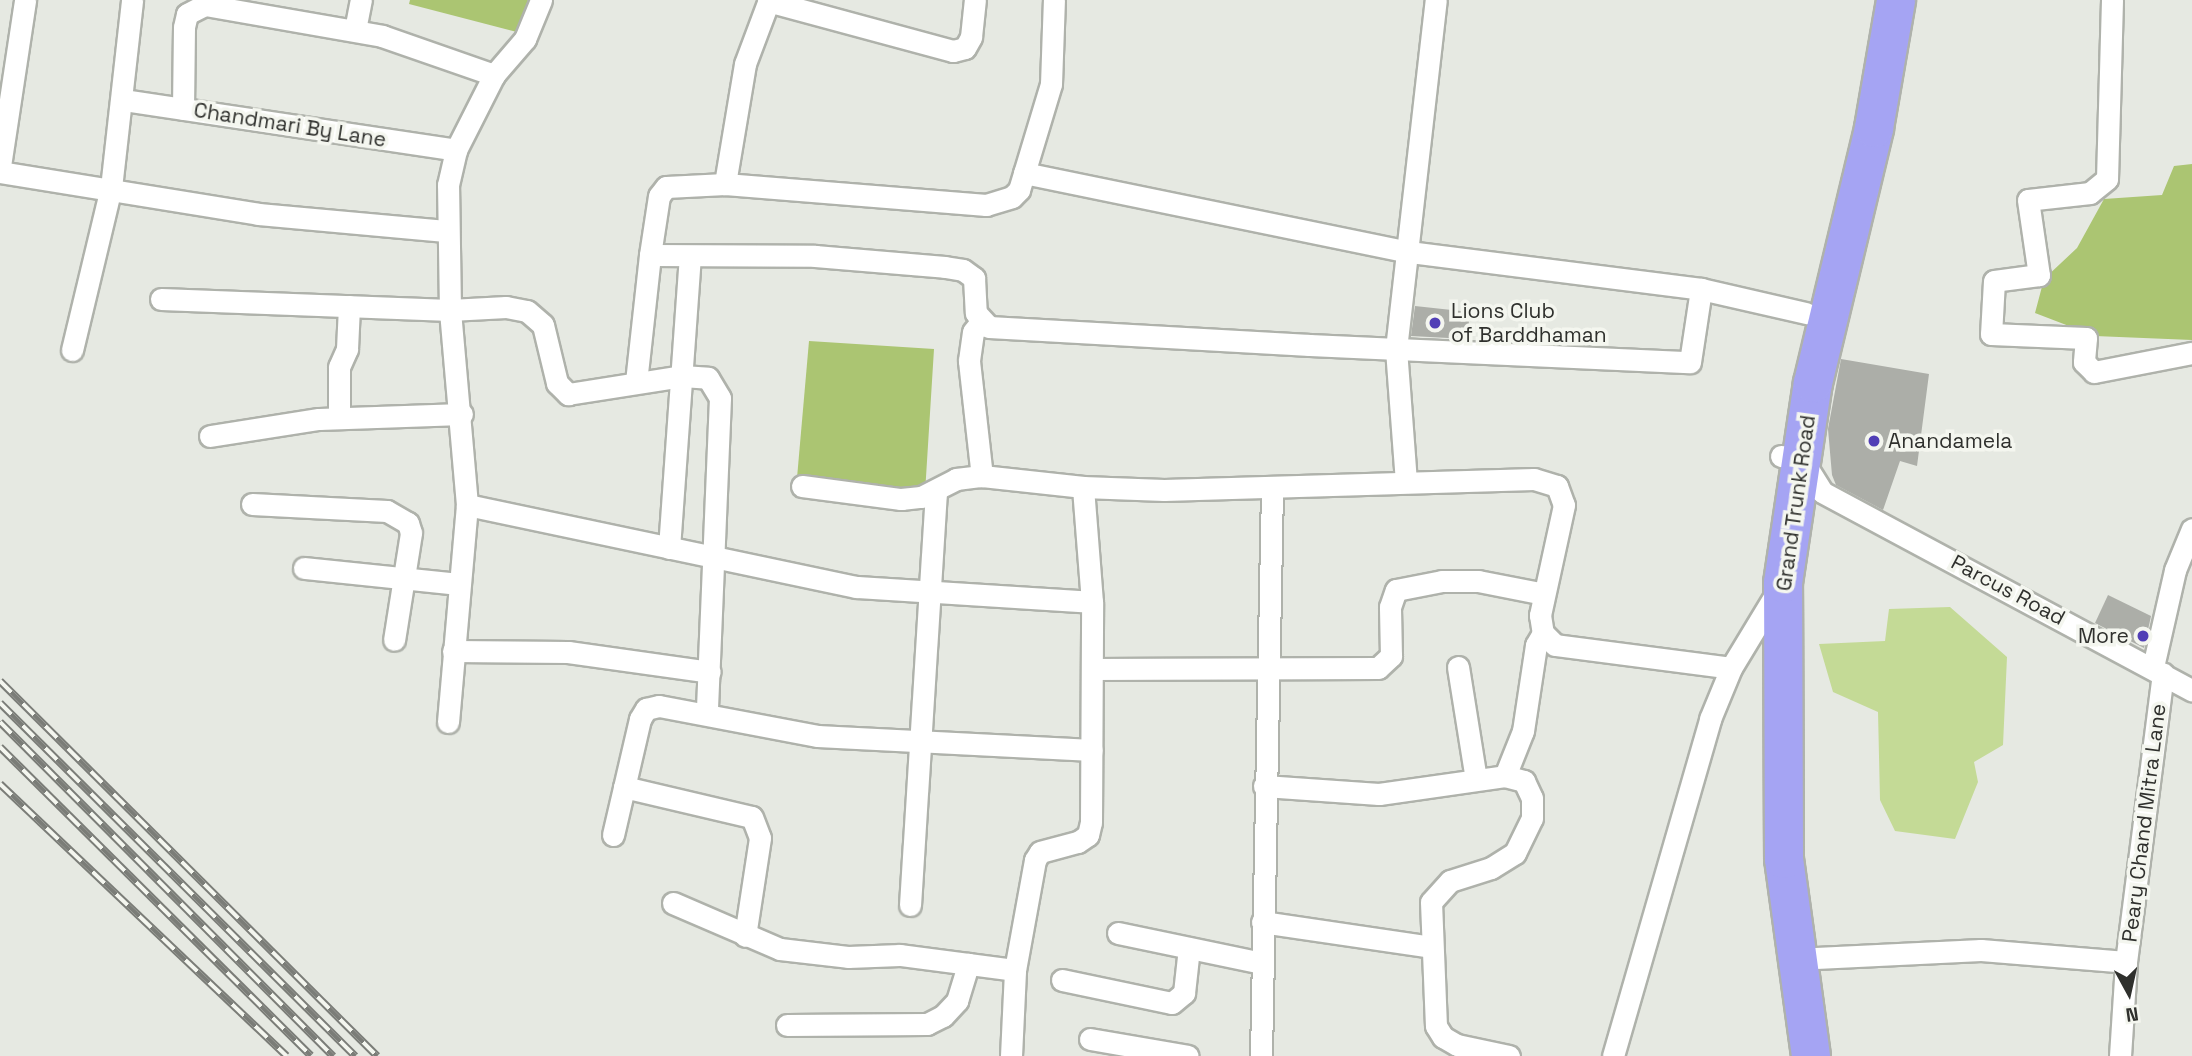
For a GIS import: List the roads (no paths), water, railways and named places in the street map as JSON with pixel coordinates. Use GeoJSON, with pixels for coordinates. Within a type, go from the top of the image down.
{"type":"FeatureCollection","features":[{"type":"Feature","properties":{"kind":"highway","name":"Grand Trunk Road"},"geometry":{"type":"LineString","coordinates":[[1795,481],[1806,313],[1851,117],[1869,0]]}},
{"type":"Feature","properties":{"kind":"highway","name":"Grand Trunk Road"},"geometry":{"type":"LineString","coordinates":[[1786,1056],[1760,841],[1773,596],[1813,383],[1874,128],[1896,0]]}},
{"type":"Feature","properties":{"kind":"highway","name":"Grand Trunk Road"},"geometry":{"type":"LineString","coordinates":[[1773,596],[1783,820],[1794,959],[1811,1056]]}},
{"type":"Feature","properties":{"kind":"street"},"geometry":{"type":"LineString","coordinates":[[0,166],[25,0]]}},
{"type":"Feature","properties":{"kind":"street"},"geometry":{"type":"LineString","coordinates":[[72,350],[111,188],[123,100],[132,0]]}},
{"type":"Feature","properties":{"kind":"street"},"geometry":{"type":"LineString","coordinates":[[355,30],[361,0]]}},
{"type":"Feature","properties":{"kind":"street"},"geometry":{"type":"LineString","coordinates":[[448,722],[467,505],[462,414],[450,310],[446,231],[448,185],[456,150],[494,75],[525,39],[541,0]]}},
{"type":"Feature","properties":{"kind":"street"},"geometry":{"type":"LineString","coordinates":[[725,184],[745,64],[768,1],[953,51],[965,48],[971,37],[975,0]]}},
{"type":"Feature","properties":{"kind":"street"},"geometry":{"type":"LineString","coordinates":[[636,382],[650,254],[659,196],[666,187],[725,184],[986,205],[1012,197],[1024,173],[1051,84],[1054,0]]}},
{"type":"Feature","properties":{"kind":"street"},"geometry":{"type":"LineString","coordinates":[[1406,482],[1396,349],[1436,0]]}},
{"type":"Feature","properties":{"kind":"street"},"geometry":{"type":"LineString","coordinates":[[2112,0],[2106,178],[2090,193],[2028,200],[2039,275],[1994,281],[1991,334],[2086,338],[2084,362],[2094,372],[2192,353]]}},
{"type":"Feature","properties":{"kind":"street"},"geometry":{"type":"LineString","coordinates":[[183,109],[184,27],[194,6],[355,30],[494,75]]}},
{"type":"Feature","properties":{"kind":"street","name":"Chandmari By Lane"},"geometry":{"type":"LineString","coordinates":[[123,100],[456,150]]}},
{"type":"Feature","properties":{"kind":"street"},"geometry":{"type":"LineString","coordinates":[[0,172],[258,214],[446,231]]}},
{"type":"Feature","properties":{"kind":"street"},"geometry":{"type":"LineString","coordinates":[[1024,173],[1409,252],[1701,289],[1806,313]]}},
{"type":"Feature","properties":{"kind":"street"},"geometry":{"type":"LineString","coordinates":[[650,254],[690,258],[815,256],[963,270],[977,287],[976,313],[980,323]]}},
{"type":"Feature","properties":{"kind":"street"},"geometry":{"type":"LineString","coordinates":[[669,548],[690,258]]}},
{"type":"Feature","properties":{"kind":"street"},"geometry":{"type":"LineString","coordinates":[[980,323],[1000,329],[1690,362],[1701,289]]}},
{"type":"Feature","properties":{"kind":"street"},"geometry":{"type":"LineString","coordinates":[[161,299],[527,311],[542,325],[557,383],[568,394],[682,376],[708,378],[720,398],[717,559],[708,713]]}},
{"type":"Feature","properties":{"kind":"street"},"geometry":{"type":"LineString","coordinates":[[339,418],[339,367],[347,349],[349,306]]}},
{"type":"Feature","properties":{"kind":"street"},"geometry":{"type":"LineString","coordinates":[[980,323],[973,332],[969,361],[982,476]]}},
{"type":"Feature","properties":{"kind":"street"},"geometry":{"type":"LineString","coordinates":[[210,436],[339,418],[462,414]]}},
{"type":"Feature","properties":{"kind":"street"},"geometry":{"type":"LineString","coordinates":[[802,486],[901,499],[936,491],[956,479],[982,476],[1083,487],[1272,487],[1534,479],[1557,486],[1564,505],[1540,615],[1544,633],[1555,645],[1731,668]]}},
{"type":"Feature","properties":{"kind":"street","name":"Parcus Road"},"geometry":{"type":"LineString","coordinates":[[1795,481],[2192,690]]}},
{"type":"Feature","properties":{"kind":"street"},"geometry":{"type":"LineString","coordinates":[[1011,1056],[1014,970],[1035,860],[1040,852],[1088,835],[1092,750],[1092,602],[1083,487]]}},
{"type":"Feature","properties":{"kind":"street"},"geometry":{"type":"LineString","coordinates":[[1261,1056],[1264,786],[1272,487]]}},
{"type":"Feature","properties":{"kind":"street"},"geometry":{"type":"LineString","coordinates":[[909,905],[936,491]]}},
{"type":"Feature","properties":{"kind":"street"},"geometry":{"type":"LineString","coordinates":[[252,504],[400,515],[411,533],[394,640]]}},
{"type":"Feature","properties":{"kind":"street"},"geometry":{"type":"LineString","coordinates":[[467,505],[856,587],[1092,602]]}},
{"type":"Feature","properties":{"kind":"street","name":"Peary Chand Mitra Lane"},"geometry":{"type":"LineString","coordinates":[[2120,1056],[2126,961],[2158,670],[2175,570],[2192,529]]}},
{"type":"Feature","properties":{"kind":"street"},"geometry":{"type":"LineString","coordinates":[[303,568],[458,584]]}},
{"type":"Feature","properties":{"kind":"street"},"geometry":{"type":"LineString","coordinates":[[1092,669],[1378,668],[1387,664],[1391,595],[1406,587],[1478,581],[1544,594]]}},
{"type":"Feature","properties":{"kind":"street"},"geometry":{"type":"LineString","coordinates":[[1612,1056],[1710,719],[1731,668],[1773,596]]}},
{"type":"Feature","properties":{"kind":"street"},"geometry":{"type":"LineString","coordinates":[[1506,776],[1529,707],[1536,645],[1544,633]]}},
{"type":"Feature","properties":{"kind":"street"},"geometry":{"type":"LineString","coordinates":[[453,651],[568,652],[710,671]]}},
{"type":"Feature","properties":{"kind":"street"},"geometry":{"type":"LineString","coordinates":[[1458,667],[1476,779]]}},
{"type":"Feature","properties":{"kind":"street"},"geometry":{"type":"LineString","coordinates":[[613,835],[646,709],[659,706],[708,713],[818,736],[920,744],[1092,750]]}},
{"type":"Feature","properties":{"kind":"street"},"geometry":{"type":"LineString","coordinates":[[1264,786],[1378,794],[1506,776],[1524,781],[1532,798],[1526,836],[1507,858],[1438,890],[1431,902],[1433,1008],[1443,1037],[1457,1045],[1509,1056]]}},
{"type":"Feature","properties":{"kind":"street"},"geometry":{"type":"LineString","coordinates":[[624,787],[752,817],[760,838],[745,936]]}},
{"type":"Feature","properties":{"kind":"street"},"geometry":{"type":"LineString","coordinates":[[673,903],[745,936],[813,954],[900,955],[1014,970]]}},
{"type":"Feature","properties":{"kind":"street"},"geometry":{"type":"LineString","coordinates":[[1262,922],[1431,947]]}},
{"type":"Feature","properties":{"kind":"street"},"geometry":{"type":"LineString","coordinates":[[1118,933],[1262,963]]}},
{"type":"Feature","properties":{"kind":"street"},"geometry":{"type":"LineString","coordinates":[[1062,980],[1172,1003],[1184,993],[1189,948]]}},
{"type":"Feature","properties":{"kind":"street"},"geometry":{"type":"LineString","coordinates":[[1794,959],[1981,950],[2126,961]]}},
{"type":"Feature","properties":{"kind":"street"},"geometry":{"type":"LineString","coordinates":[[788,1025],[927,1024],[943,1016],[957,1001],[968,964]]}},
{"type":"Feature","properties":{"kind":"street"},"geometry":{"type":"LineString","coordinates":[[1090,1039],[1188,1056]]}},
{"type":"Feature","properties":{"kind":"railway"},"geometry":{"type":"LineString","coordinates":[[0,681],[377,1056]]}},
{"type":"Feature","properties":{"kind":"railway"},"geometry":{"type":"LineString","coordinates":[[0,703],[355,1056]]}},
{"type":"Feature","properties":{"kind":"railway"},"geometry":{"type":"LineString","coordinates":[[0,722],[333,1056]]}},
{"type":"Feature","properties":{"kind":"railway"},"geometry":{"type":"LineString","coordinates":[[0,747],[311,1056]]}},
{"type":"Feature","properties":{"kind":"railway"},"geometry":{"type":"LineString","coordinates":[[0,784],[287,1056]]}},
{"type":"Feature","properties":{"kind":"place","name":"Lions Club of Barddhaman"},"geometry":{"type":"Point","coordinates":[1435,323]}},
{"type":"Feature","properties":{"kind":"place","name":"Anandamela"},"geometry":{"type":"Point","coordinates":[1874,441]}},
{"type":"Feature","properties":{"kind":"place","name":"More"},"geometry":{"type":"Point","coordinates":[2143,636]}}]}
